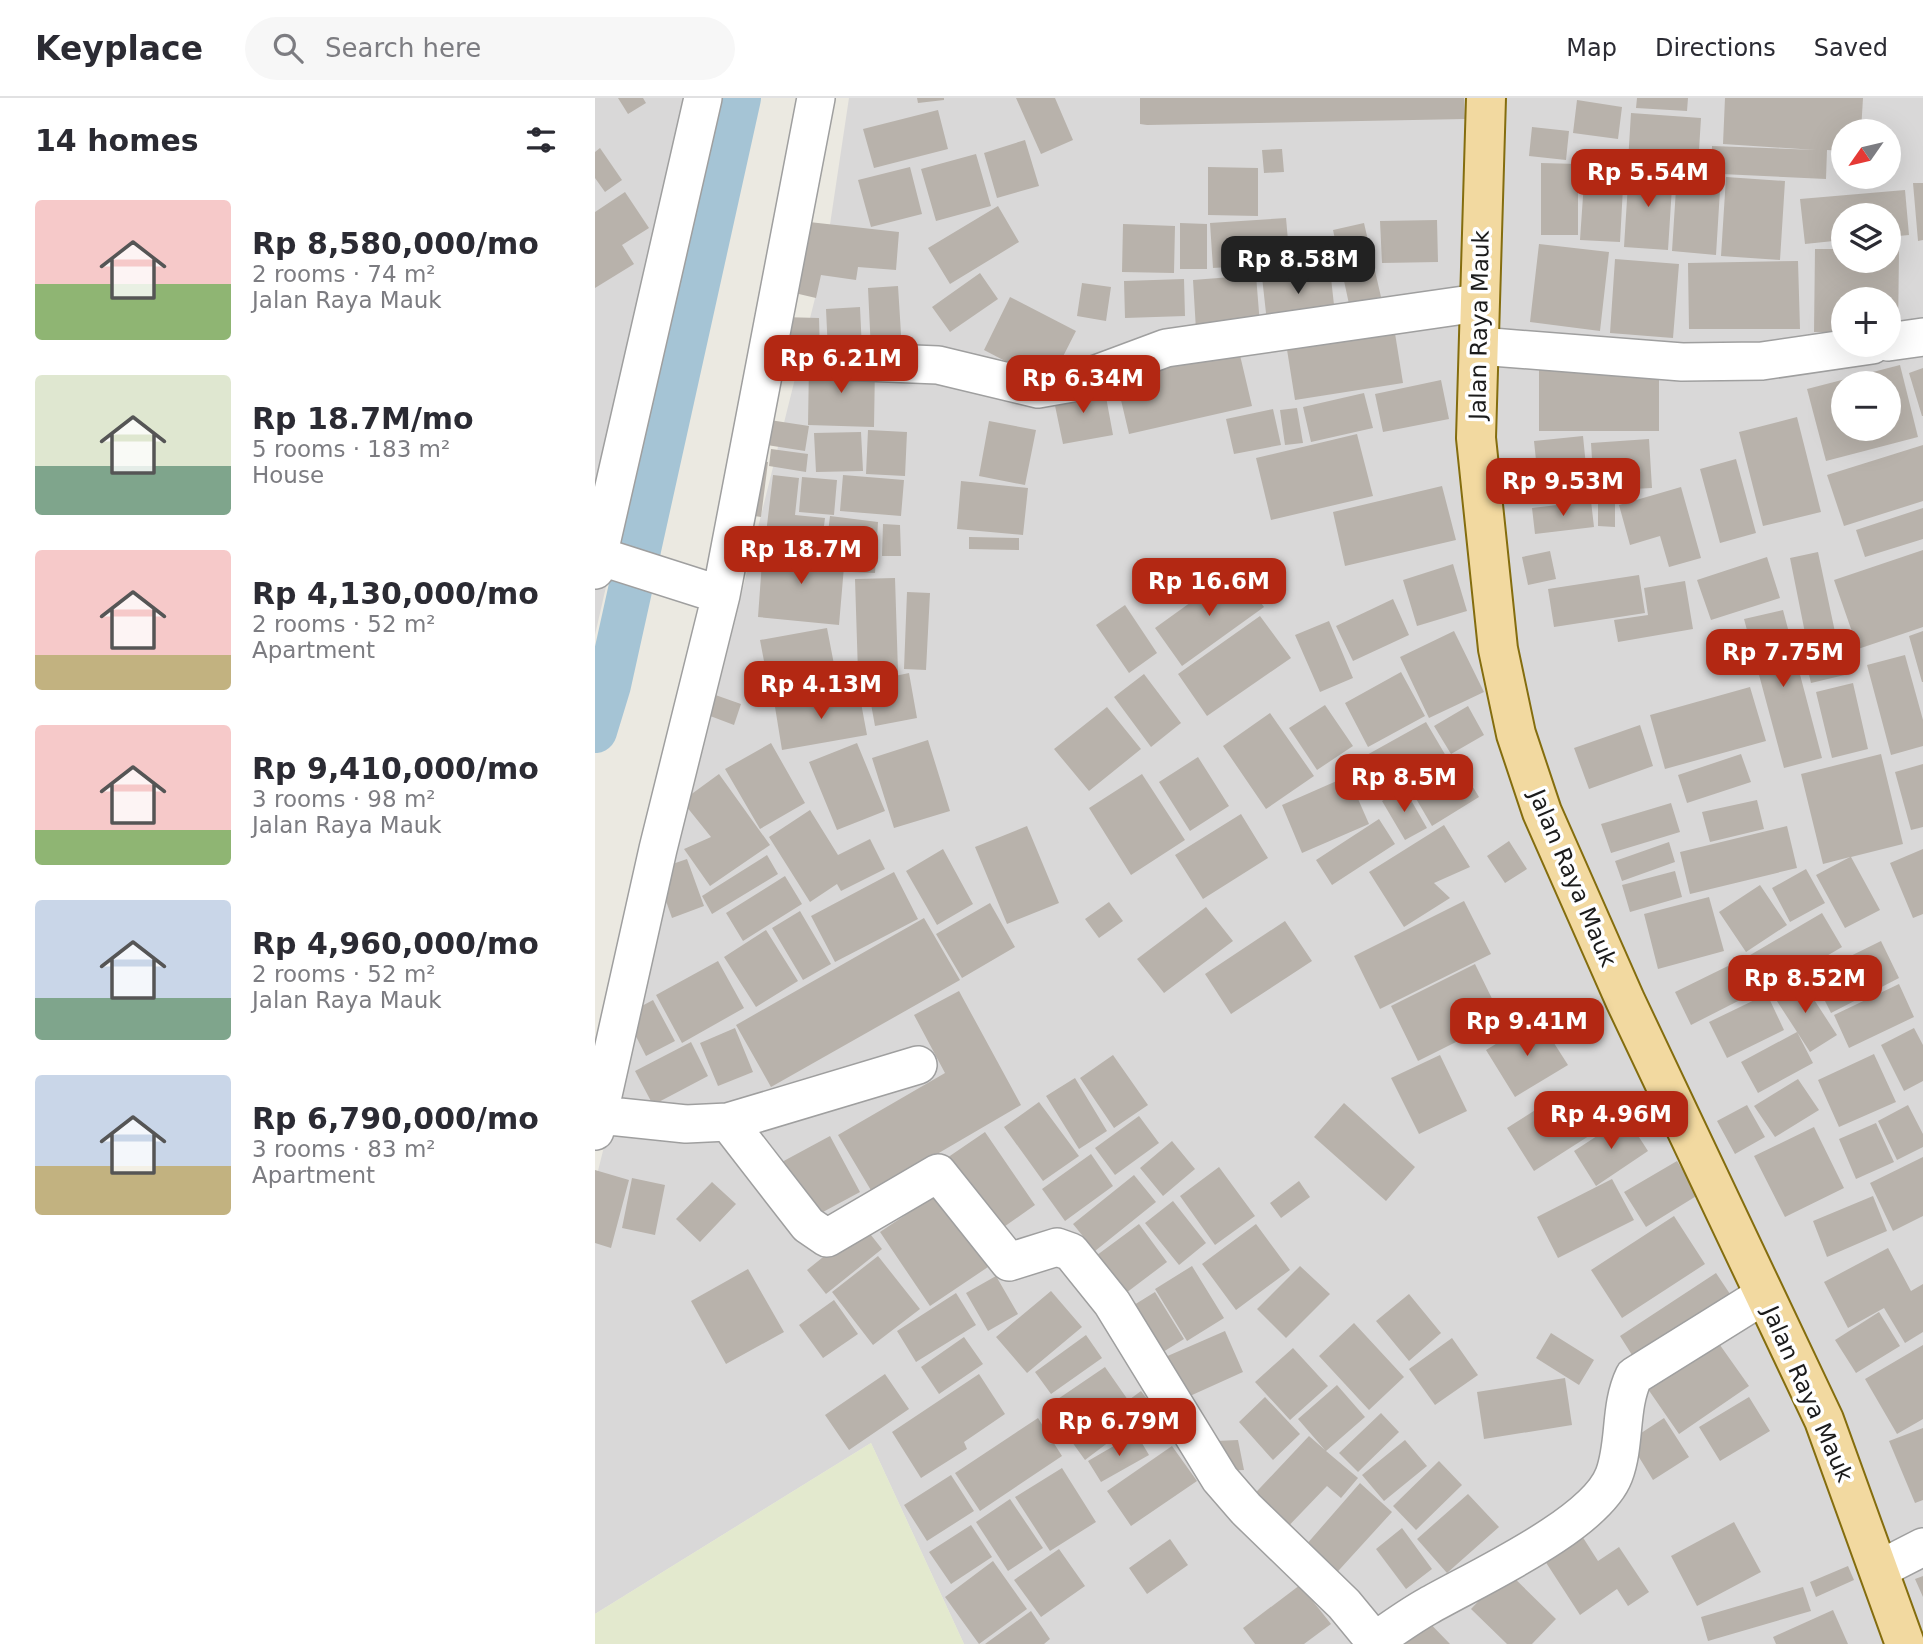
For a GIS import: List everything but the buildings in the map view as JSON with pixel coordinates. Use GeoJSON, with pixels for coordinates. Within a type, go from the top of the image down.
{"type":"FeatureCollection","features":[{"type":"Feature","properties":{"kind":"main road","name":"Jalan Raya Mauk"},"geometry":{"type":"LineString","coordinates":[[1486,98],[1476,438],[1497,649],[1516,733],[1542,812],[1625,1000],[1824,1420],[1905,1644]]}},
{"type":"Feature","properties":{"kind":"street"},"geometry":{"type":"LineString","coordinates":[[703,98],[600,518],[607,564],[714,593]]}},
{"type":"Feature","properties":{"kind":"street"},"geometry":{"type":"LineString","coordinates":[[816,98],[767,358],[598,1123],[728,1122],[918,1065]]}},
{"type":"Feature","properties":{"kind":"street"},"geometry":{"type":"LineString","coordinates":[[767,358],[938,365],[1038,389],[1072,383],[1166,348],[1478,303]]}},
{"type":"Feature","properties":{"kind":"street"},"geometry":{"type":"LineString","coordinates":[[1901,340],[1923,337]]}},
{"type":"Feature","properties":{"kind":"street"},"geometry":{"type":"LineString","coordinates":[[1479,346],[1682,362],[1762,362],[1831,351]]}},
{"type":"Feature","properties":{"kind":"street"},"geometry":{"type":"LineString","coordinates":[[728,1122],[808,1225],[828,1238],[939,1173],[1009,1262],[1057,1247],[1071,1252],[1112,1303],[1220,1479],[1246,1509],[1344,1604],[1376,1643],[1424,1608],[1557,1534],[1599,1497],[1614,1475],[1626,1392],[1635,1376],[1764,1295]]}},
{"type":"Feature","properties":{"kind":"street"},"geometry":{"type":"LineString","coordinates":[[1880,1569],[1923,1546]]}},
{"type":"Feature","properties":{"kind":"shaded area"},"geometry":{"type":"Polygon","coordinates":[[[595,98],[699,98],[674,288],[595,635],[595,98]]]}},
{"type":"Feature","properties":{"kind":"shaded area"},"geometry":{"type":"Polygon","coordinates":[[[849,98],[1923,98],[1923,1644],[964,1644],[871,1443],[595,1614],[595,1183],[825,258],[849,98]]]}},
{"type":"Feature","properties":{"kind":"green space"},"geometry":{"type":"Polygon","coordinates":[[[871,1443],[964,1644],[595,1644],[595,1614],[871,1443]]]}},
{"type":"Feature","properties":{"kind":"waterway"},"geometry":{"type":"LineString","coordinates":[[595,731],[609,685],[739,98]]}}]}
